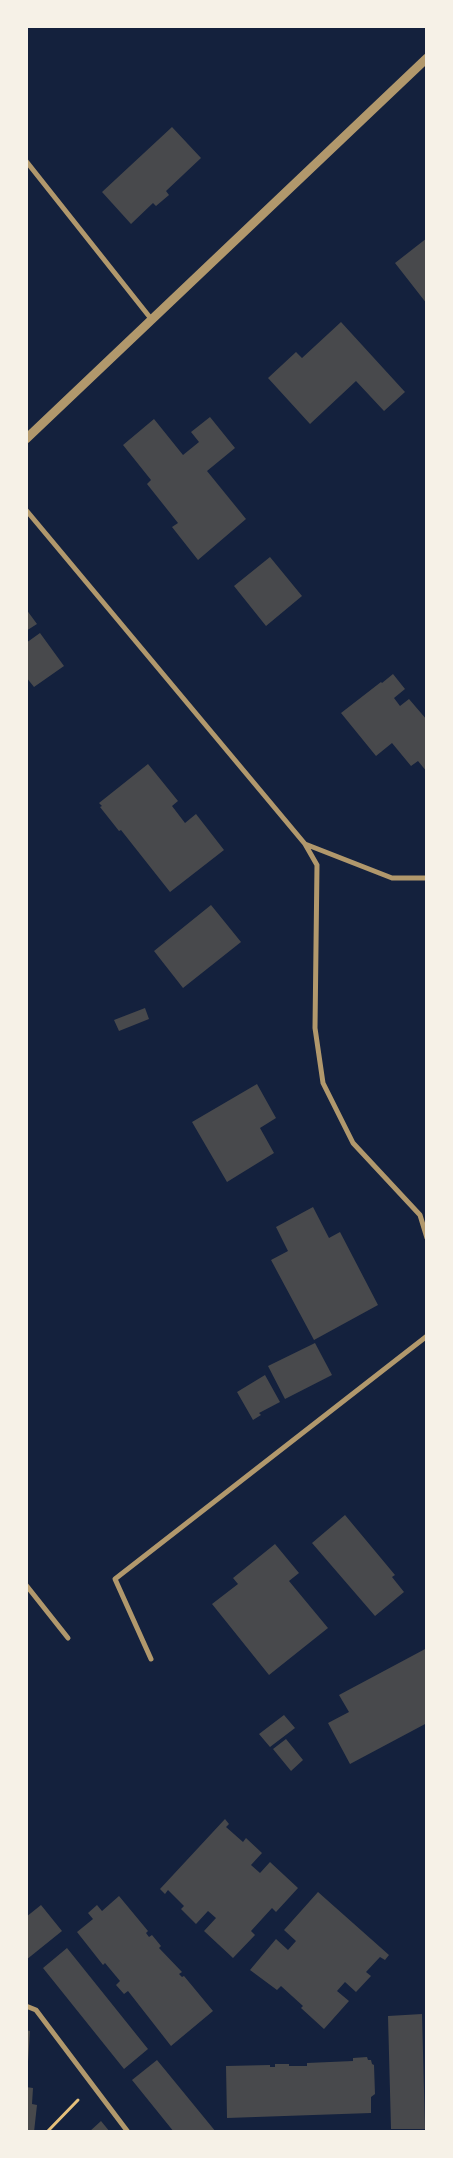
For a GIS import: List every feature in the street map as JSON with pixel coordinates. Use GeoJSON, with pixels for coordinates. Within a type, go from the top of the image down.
{"type":"FeatureCollection","features":[{"type":"Feature","properties":{"kind":"street"},"geometry":{"type":"LineString","coordinates":[[26,439],[427,58]]}},
{"type":"Feature","properties":{"kind":"street"},"geometry":{"type":"LineString","coordinates":[[26,160],[152,320]]}},
{"type":"Feature","properties":{"kind":"street"},"geometry":{"type":"LineString","coordinates":[[26,510],[305,844],[317,865],[315,1028],[323,1083],[353,1143],[420,1215],[427,1238]]}},
{"type":"Feature","properties":{"kind":"street"},"geometry":{"type":"LineString","coordinates":[[305,844],[392,878],[427,878]]}},
{"type":"Feature","properties":{"kind":"street"},"geometry":{"type":"LineString","coordinates":[[150,1659],[115,1579],[427,1336]]}},
{"type":"Feature","properties":{"kind":"street"},"geometry":{"type":"LineString","coordinates":[[26,1585],[68,1638]]}},
{"type":"Feature","properties":{"kind":"street"},"geometry":{"type":"LineString","coordinates":[[26,2006],[36,2010],[128,2132]]}},
{"type":"Feature","properties":{"kind":"path"},"geometry":{"type":"LineString","coordinates":[[47,2132],[92,2085]]}},
{"type":"Feature","properties":{"kind":"building"},"geometry":{"type":"Polygon","coordinates":[[[172,127],[201,158],[166,191],[169,195],[156,206],[153,203],[131,224],[102,192],[172,127]]]}},
{"type":"Feature","properties":{"kind":"building"},"geometry":{"type":"Polygon","coordinates":[[[427,238],[427,304],[395,263],[427,238]]]}},
{"type":"Feature","properties":{"kind":"building"},"geometry":{"type":"Polygon","coordinates":[[[341,322],[405,392],[384,411],[356,381],[310,424],[268,378],[296,352],[302,358],[341,322]]]}},
{"type":"Feature","properties":{"kind":"building"},"geometry":{"type":"Polygon","coordinates":[[[210,417],[235,448],[207,471],[246,519],[198,560],[172,527],[178,523],[147,484],[151,480],[123,445],[154,419],[183,455],[199,442],[191,432],[210,417]]]}},
{"type":"Feature","properties":{"kind":"building"},"geometry":{"type":"Polygon","coordinates":[[[270,557],[302,596],[266,626],[234,586],[270,557]]]}},
{"type":"Feature","properties":{"kind":"building"},"geometry":{"type":"Polygon","coordinates":[[[26,609],[37,624],[26,631],[26,609]]]}},
{"type":"Feature","properties":{"kind":"building"},"geometry":{"type":"Polygon","coordinates":[[[40,633],[64,666],[34,687],[26,677],[26,643],[40,633]]]}},
{"type":"Feature","properties":{"kind":"building"},"geometry":{"type":"Polygon","coordinates":[[[393,674],[405,689],[394,698],[400,706],[409,699],[427,720],[427,772],[418,761],[411,766],[392,743],[376,756],[341,713],[393,674]]]}},
{"type":"Feature","properties":{"kind":"building"},"geometry":{"type":"Polygon","coordinates":[[[148,764],[178,801],[172,806],[185,823],[196,814],[224,850],[170,892],[121,830],[119,831],[100,807],[102,806],[99,803],[148,764]]]}},
{"type":"Feature","properties":{"kind":"building"},"geometry":{"type":"Polygon","coordinates":[[[211,905],[241,942],[183,988],[154,951],[211,905]]]}},
{"type":"Feature","properties":{"kind":"building"},"geometry":{"type":"Polygon","coordinates":[[[145,1008],[149,1019],[119,1031],[114,1020],[145,1008]]]}},
{"type":"Feature","properties":{"kind":"building"},"geometry":{"type":"Polygon","coordinates":[[[257,1084],[276,1118],[260,1128],[274,1153],[227,1182],[192,1122],[257,1084]]]}},
{"type":"Feature","properties":{"kind":"building"},"geometry":{"type":"Polygon","coordinates":[[[313,1207],[329,1238],[340,1232],[378,1305],[314,1340],[271,1260],[288,1251],[276,1227],[313,1207]]]}},
{"type":"Feature","properties":{"kind":"building"},"geometry":{"type":"Polygon","coordinates":[[[315,1343],[332,1375],[285,1399],[268,1366],[315,1343]]]}},
{"type":"Feature","properties":{"kind":"building"},"geometry":{"type":"Polygon","coordinates":[[[265,1375],[280,1402],[259,1413],[261,1415],[253,1420],[237,1392],[265,1375]]]}},
{"type":"Feature","properties":{"kind":"building"},"geometry":{"type":"Polygon","coordinates":[[[345,1515],[395,1575],[392,1577],[404,1592],[375,1616],[312,1543],[345,1515]]]}},
{"type":"Feature","properties":{"kind":"building"},"geometry":{"type":"Polygon","coordinates":[[[275,1544],[299,1573],[289,1581],[328,1628],[269,1675],[212,1604],[238,1584],[233,1578],[275,1544]]]}},
{"type":"Feature","properties":{"kind":"building"},"geometry":{"type":"Polygon","coordinates":[[[427,1648],[427,1723],[350,1764],[328,1723],[349,1712],[339,1695],[427,1648]]]}},
{"type":"Feature","properties":{"kind":"building"},"geometry":{"type":"Polygon","coordinates":[[[284,1715],[295,1728],[270,1747],[259,1734],[284,1715]]]}},
{"type":"Feature","properties":{"kind":"building"},"geometry":{"type":"Polygon","coordinates":[[[286,1739],[303,1760],[291,1771],[273,1749],[286,1739]]]}},
{"type":"Feature","properties":{"kind":"building"},"geometry":{"type":"Polygon","coordinates":[[[225,1819],[229,1824],[226,1827],[243,1842],[246,1838],[262,1853],[251,1865],[260,1873],[270,1862],[298,1888],[276,1912],[272,1908],[251,1931],[255,1935],[233,1958],[204,1931],[216,1918],[208,1911],[196,1924],[181,1909],[184,1906],[168,1890],[165,1894],[160,1889],[225,1819]]]}},
{"type":"Feature","properties":{"kind":"building"},"geometry":{"type":"Polygon","coordinates":[[[318,1892],[389,1955],[385,1960],[380,1957],[366,1972],[371,1976],[356,1992],[345,1982],[337,1991],[349,2001],[324,2029],[281,1986],[277,1990],[250,1970],[276,1939],[288,1950],[296,1941],[284,1930],[318,1892]]]}},
{"type":"Feature","properties":{"kind":"building"},"geometry":{"type":"Polygon","coordinates":[[[119,1896],[148,1931],[146,1933],[149,1937],[152,1935],[161,1946],[159,1948],[182,1972],[179,1974],[182,1977],[184,1976],[213,2011],[171,2046],[128,1991],[124,1994],[116,1985],[120,1981],[105,1963],[103,1965],[77,1932],[93,1919],[88,1913],[97,1905],[102,1911],[119,1896]]]}},
{"type":"Feature","properties":{"kind":"building"},"geometry":{"type":"Polygon","coordinates":[[[41,1905],[62,1931],[26,1960],[26,1917],[41,1905]]]}},
{"type":"Feature","properties":{"kind":"building"},"geometry":{"type":"Polygon","coordinates":[[[67,1948],[148,2049],[124,2069],[43,1968],[67,1948]]]}},
{"type":"Feature","properties":{"kind":"building"},"geometry":{"type":"Polygon","coordinates":[[[422,2014],[425,2129],[391,2129],[388,2016],[422,2014]]]}},
{"type":"Feature","properties":{"kind":"building"},"geometry":{"type":"Polygon","coordinates":[[[26,2030],[30,2031],[28,2062],[26,2062],[26,2030]]]}},
{"type":"Feature","properties":{"kind":"building"},"geometry":{"type":"Polygon","coordinates":[[[367,2057],[374,2065],[375,2094],[371,2097],[371,2113],[227,2118],[226,2066],[270,2065],[270,2067],[275,2067],[275,2064],[289,2064],[289,2066],[307,2066],[307,2063],[353,2061],[353,2058],[367,2057]]]}},
{"type":"Feature","properties":{"kind":"building"},"geometry":{"type":"Polygon","coordinates":[[[157,2060],[216,2132],[174,2132],[132,2080],[157,2060]]]}},
{"type":"Feature","properties":{"kind":"building"},"geometry":{"type":"Polygon","coordinates":[[[26,2087],[33,2088],[32,2104],[37,2105],[34,2132],[26,2132],[26,2087]]]}},
{"type":"Feature","properties":{"kind":"building"},"geometry":{"type":"Polygon","coordinates":[[[101,2121],[110,2132],[89,2132],[101,2121]]]}}]}
